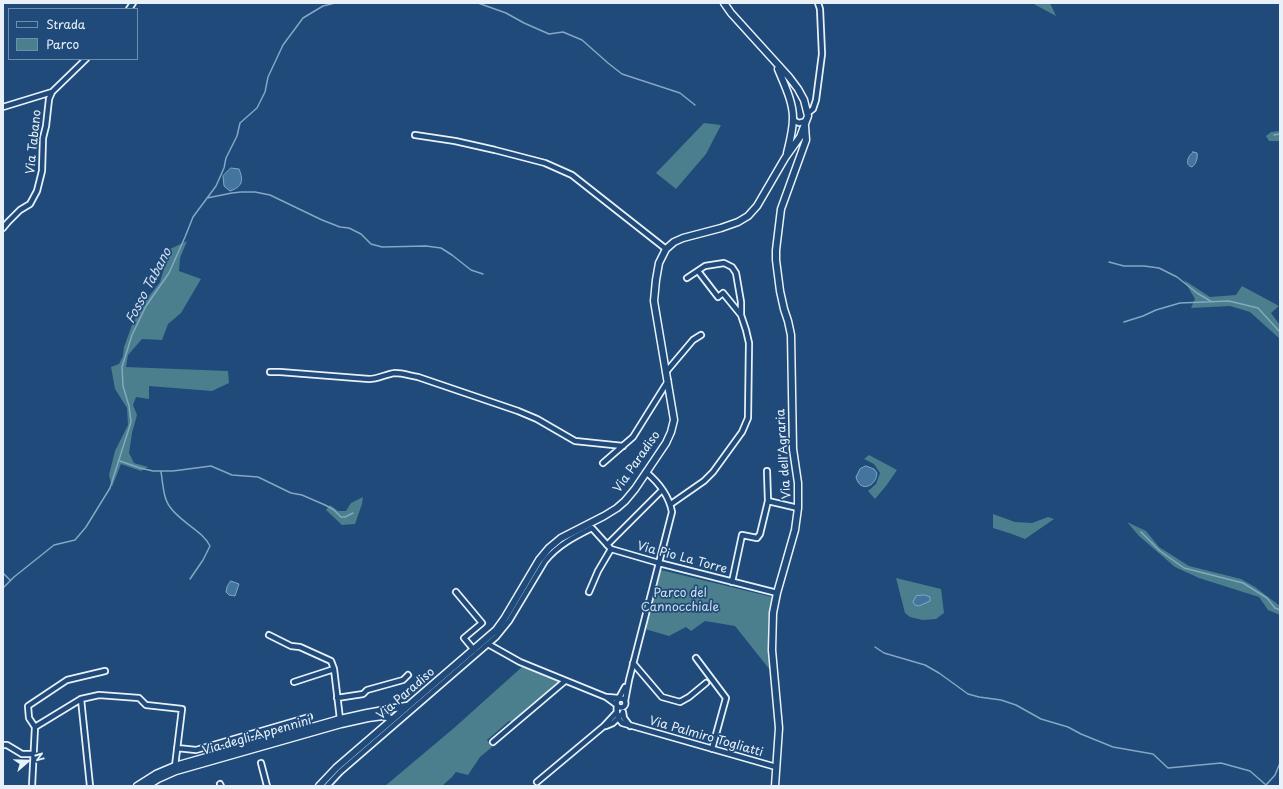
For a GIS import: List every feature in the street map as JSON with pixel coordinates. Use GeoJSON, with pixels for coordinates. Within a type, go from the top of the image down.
{"type":"FeatureCollection","features":[{"type":"Feature","properties":{"kind":"street"},"geometry":{"type":"LineString","coordinates":[[415,135],[455,141],[496,150],[545,163],[572,175],[666,249],[674,242],[683,238],[738,222],[748,216],[757,206],[785,158],[800,137],[808,116],[804,100],[789,77],[777,66],[724,3]]}},
{"type":"Feature","properties":{"kind":"street"},"geometry":{"type":"LineString","coordinates":[[807,112],[813,109],[816,100],[822,54],[820,9],[818,3]]}},
{"type":"Feature","properties":{"kind":"street","name":"Via Tabano"},"geometry":{"type":"LineString","coordinates":[[3,228],[20,210],[30,204],[37,191],[42,171],[43,138],[49,99],[52,92],[85,60]]}},
{"type":"Feature","properties":{"kind":"street"},"geometry":{"type":"LineString","coordinates":[[777,66],[789,96],[795,121],[799,123],[806,123]]}},
{"type":"Feature","properties":{"kind":"street","name":"Via Tabano"},"geometry":{"type":"LineString","coordinates":[[3,107],[52,92]]}},
{"type":"Feature","properties":{"kind":"street"},"geometry":{"type":"LineString","coordinates":[[785,158],[791,136],[793,116],[798,108],[802,108],[807,112]]}},
{"type":"Feature","properties":{"kind":"street","name":"Via dell'Agraria"},"geometry":{"type":"LineString","coordinates":[[775,786],[779,721],[772,650],[773,613],[777,593],[795,530],[798,508],[798,483],[793,449],[791,336],[780,291],[776,250],[780,209],[806,140],[806,123]]}},
{"type":"Feature","properties":{"kind":"street","name":"Via Paradiso"},"geometry":{"type":"LineString","coordinates":[[319,786],[392,719],[496,630],[539,560],[549,548],[561,538],[617,508],[635,489],[666,443],[673,427],[674,420],[654,301],[659,263],[666,249]]}},
{"type":"Feature","properties":{"kind":"street"},"geometry":{"type":"LineString","coordinates":[[687,278],[705,266],[724,263],[732,267],[736,273],[738,282],[742,309],[741,315]]}},
{"type":"Feature","properties":{"kind":"street"},"geometry":{"type":"LineString","coordinates":[[670,504],[704,481],[713,472],[742,432],[748,418],[748,343],[746,330],[741,315],[723,293],[718,297],[698,271]]}},
{"type":"Feature","properties":{"kind":"street"},"geometry":{"type":"LineString","coordinates":[[666,372],[693,340],[700,334]]}},
{"type":"Feature","properties":{"kind":"street"},"geometry":{"type":"LineString","coordinates":[[270,372],[369,379],[376,379],[395,373],[418,377],[518,411],[537,419],[575,441],[624,446]]}},
{"type":"Feature","properties":{"kind":"street"},"geometry":{"type":"LineString","coordinates":[[604,463],[633,437],[668,381]]}},
{"type":"Feature","properties":{"kind":"street"},"geometry":{"type":"LineString","coordinates":[[732,582],[742,535],[757,538],[760,534],[768,501],[767,471]]}},
{"type":"Feature","properties":{"kind":"street"},"geometry":{"type":"LineString","coordinates":[[622,723],[616,712],[616,701],[629,680],[672,512],[670,504],[662,490],[646,472]]}},
{"type":"Feature","properties":{"kind":"street"},"geometry":{"type":"LineString","coordinates":[[607,545],[662,490]]}},
{"type":"Feature","properties":{"kind":"street"},"geometry":{"type":"LineString","coordinates":[[768,501],[798,508]]}},
{"type":"Feature","properties":{"kind":"street","name":"Via Pio La Torre"},"geometry":{"type":"LineString","coordinates":[[488,644],[503,630],[545,561],[551,554],[566,541],[592,528],[611,549],[659,563],[777,593]]}},
{"type":"Feature","properties":{"kind":"street"},"geometry":{"type":"LineString","coordinates":[[589,592],[598,571],[611,549]]}},
{"type":"Feature","properties":{"kind":"street"},"geometry":{"type":"LineString","coordinates":[[456,592],[482,623],[464,638],[474,650]]}},
{"type":"Feature","properties":{"kind":"street"},"geometry":{"type":"LineString","coordinates":[[269,635],[291,646],[300,647],[331,661],[334,669],[340,719]]}},
{"type":"Feature","properties":{"kind":"street"},"geometry":{"type":"LineString","coordinates":[[326,786],[338,770],[488,644],[520,662],[606,697],[619,707],[624,704],[623,699],[606,697]]}},
{"type":"Feature","properties":{"kind":"street"},"geometry":{"type":"LineString","coordinates":[[696,658],[726,698],[712,748]]}},
{"type":"Feature","properties":{"kind":"street"},"geometry":{"type":"LineString","coordinates":[[633,663],[662,697],[671,700],[680,702],[706,683]]}},
{"type":"Feature","properties":{"kind":"street"},"geometry":{"type":"LineString","coordinates":[[294,682],[334,669]]}},
{"type":"Feature","properties":{"kind":"street"},"geometry":{"type":"LineString","coordinates":[[32,786],[35,727],[29,718],[28,706],[67,680],[105,671]]}},
{"type":"Feature","properties":{"kind":"street"},"geometry":{"type":"LineString","coordinates":[[337,698],[364,694],[367,690],[403,680],[408,675]]}},
{"type":"Feature","properties":{"kind":"street","name":"Via Palmiro Togliatti"},"geometry":{"type":"LineString","coordinates":[[629,680],[623,713],[624,718],[630,726]]}},
{"type":"Feature","properties":{"kind":"street"},"geometry":{"type":"LineString","coordinates":[[493,742],[565,681]]}},
{"type":"Feature","properties":{"kind":"street"},"geometry":{"type":"LineString","coordinates":[[35,727],[81,699],[99,695],[139,698],[146,705],[182,709],[175,768]]}},
{"type":"Feature","properties":{"kind":"street"},"geometry":{"type":"LineString","coordinates":[[81,699],[90,786]]}},
{"type":"Feature","properties":{"kind":"street","name":"Via degli Appennini"},"geometry":{"type":"LineString","coordinates":[[137,786],[156,774],[340,719],[408,706]]}},
{"type":"Feature","properties":{"kind":"street"},"geometry":{"type":"LineString","coordinates":[[386,710],[392,715],[392,719]]}},
{"type":"Feature","properties":{"kind":"street"},"geometry":{"type":"LineString","coordinates":[[538,782],[604,726],[616,712]]}},
{"type":"Feature","properties":{"kind":"street"},"geometry":{"type":"LineString","coordinates":[[613,723],[623,713]]}},
{"type":"Feature","properties":{"kind":"street","name":"Via degli Appennini"},"geometry":{"type":"LineString","coordinates":[[147,786],[175,768],[341,724],[383,716],[392,719]]}},
{"type":"Feature","properties":{"kind":"street"},"geometry":{"type":"LineString","coordinates":[[377,717],[380,720],[382,728]]}},
{"type":"Feature","properties":{"kind":"street"},"geometry":{"type":"LineString","coordinates":[[177,748],[196,750],[309,718]]}},
{"type":"Feature","properties":{"kind":"street"},"geometry":{"type":"LineString","coordinates":[[604,726],[613,723],[622,723]]}},
{"type":"Feature","properties":{"kind":"street","name":"Via Palmiro Togliatti"},"geometry":{"type":"LineString","coordinates":[[622,723],[776,767]]}},
{"type":"Feature","properties":{"kind":"street"},"geometry":{"type":"LineString","coordinates":[[3,745],[7,745],[22,754],[34,754]]}},
{"type":"Feature","properties":{"kind":"street"},"geometry":{"type":"LineString","coordinates":[[260,763],[267,786]]}},
{"type":"Feature","properties":{"kind":"green space"},"geometry":{"type":"Polygon","coordinates":[[[1032,3],[1050,3],[1056,16],[1032,3]]]}},
{"type":"Feature","properties":{"kind":"green space"},"geometry":{"type":"Polygon","coordinates":[[[704,123],[721,125],[706,154],[676,189],[656,173],[704,123]]]}},
{"type":"Feature","properties":{"kind":"green space"},"geometry":{"type":"Polygon","coordinates":[[[1280,131],[1280,141],[1269,141],[1266,136],[1271,132],[1280,131]]]}},
{"type":"Feature","properties":{"kind":"green space"},"geometry":{"type":"Polygon","coordinates":[[[187,241],[180,258],[179,271],[201,279],[181,313],[168,324],[162,340],[142,339],[128,355],[126,367],[228,371],[229,383],[212,391],[149,386],[149,399],[136,397],[133,405],[137,415],[129,453],[134,463],[148,467],[141,471],[121,464],[112,487],[109,475],[115,451],[128,425],[127,408],[115,389],[111,367],[119,364],[123,356],[124,347],[132,325],[146,300],[160,282],[170,249],[187,241]]]}},
{"type":"Feature","properties":{"kind":"green space"},"geometry":{"type":"Polygon","coordinates":[[[1184,280],[1210,297],[1236,295],[1242,286],[1279,306],[1271,313],[1280,325],[1280,339],[1250,312],[1230,306],[1191,308],[1195,299],[1184,280]]]}},
{"type":"Feature","properties":{"kind":"green space"},"geometry":{"type":"Polygon","coordinates":[[[869,455],[897,470],[875,499],[868,491],[876,484],[880,473],[874,464],[864,459],[869,455]]]}},
{"type":"Feature","properties":{"kind":"green space"},"geometry":{"type":"Polygon","coordinates":[[[363,497],[355,524],[342,525],[326,510],[330,505],[338,511],[346,511],[351,503],[363,497]]]}},
{"type":"Feature","properties":{"kind":"green space"},"geometry":{"type":"Polygon","coordinates":[[[993,514],[1015,522],[1032,523],[1048,517],[1054,519],[1025,539],[993,528],[993,514]]]}},
{"type":"Feature","properties":{"kind":"green space"},"geometry":{"type":"Polygon","coordinates":[[[1127,522],[1146,531],[1159,547],[1189,566],[1241,579],[1255,587],[1280,606],[1280,615],[1268,610],[1259,597],[1199,578],[1175,567],[1139,536],[1127,522]]]}},
{"type":"Feature","properties":{"kind":"green space","name":"Parco del Cannocchiale"},"geometry":{"type":"Polygon","coordinates":[[[661,570],[772,597],[769,637],[770,670],[735,626],[705,621],[691,631],[686,627],[669,636],[645,629],[661,570]]]}},
{"type":"Feature","properties":{"kind":"green space"},"geometry":{"type":"Polygon","coordinates":[[[896,578],[941,589],[944,613],[936,619],[923,620],[910,617],[905,613],[896,578]]]}},
{"type":"Feature","properties":{"kind":"green space"},"geometry":{"type":"Polygon","coordinates":[[[522,667],[561,682],[514,722],[509,721],[487,740],[492,747],[480,757],[468,775],[456,772],[442,786],[385,786],[454,728],[522,667]]]}},
{"type":"Feature","properties":{"kind":"water"},"geometry":{"type":"Polygon","coordinates":[[[1193,152],[1197,153],[1197,157],[1196,163],[1192,167],[1187,162],[1193,152]]]}},
{"type":"Feature","properties":{"kind":"water"},"geometry":{"type":"Polygon","coordinates":[[[231,168],[239,169],[242,180],[237,188],[230,191],[224,186],[223,176],[231,168]]]}},
{"type":"Feature","properties":{"kind":"water"},"geometry":{"type":"Polygon","coordinates":[[[866,466],[874,469],[877,473],[874,482],[871,485],[864,486],[858,482],[856,477],[860,469],[866,466]]]}},
{"type":"Feature","properties":{"kind":"water"},"geometry":{"type":"Polygon","coordinates":[[[231,581],[239,584],[235,596],[229,595],[226,592],[231,581]]]}},
{"type":"Feature","properties":{"kind":"water"},"geometry":{"type":"Polygon","coordinates":[[[925,595],[930,597],[930,601],[919,606],[915,605],[913,602],[916,596],[925,595]]]}},
{"type":"Feature","properties":{"kind":"waterway","name":"Fosso Tabano"},"geometry":{"type":"LineString","coordinates":[[3,588],[14,577],[54,545],[75,540],[86,527],[110,488],[131,422],[129,406],[123,386],[122,367],[132,335],[146,306],[169,273],[193,217],[216,186],[224,168],[226,158],[237,136],[240,123],[257,108],[265,92],[268,77],[283,45],[303,18],[323,6],[335,3]]}},
{"type":"Feature","properties":{"kind":"waterway"},"geometry":{"type":"LineString","coordinates":[[478,3],[506,13],[549,34],[563,32],[582,40],[622,74],[680,93],[695,105]]}},
{"type":"Feature","properties":{"kind":"waterway"},"geometry":{"type":"LineString","coordinates":[[1274,135],[1280,134]]}},
{"type":"Feature","properties":{"kind":"waterway"},"geometry":{"type":"LineString","coordinates":[[207,198],[241,192],[255,192],[270,195],[322,220],[340,227],[349,228],[361,234],[371,244],[382,247],[426,246],[441,248],[471,270],[483,274]]}},
{"type":"Feature","properties":{"kind":"waterway"},"geometry":{"type":"LineString","coordinates":[[1109,262],[1124,266],[1159,268],[1177,277],[1197,293],[1212,302]]}},
{"type":"Feature","properties":{"kind":"waterway"},"geometry":{"type":"LineString","coordinates":[[1124,322],[1180,303],[1229,301],[1258,308],[1280,332]]}},
{"type":"Feature","properties":{"kind":"waterway"},"geometry":{"type":"LineString","coordinates":[[120,461],[153,471],[173,471],[211,466],[232,475],[258,477],[291,493],[302,495],[325,505],[334,510],[341,517],[345,517],[353,513]]}},
{"type":"Feature","properties":{"kind":"waterway"},"geometry":{"type":"LineString","coordinates":[[161,472],[165,495],[170,507],[179,517],[202,536],[210,546],[203,560],[190,579]]}},
{"type":"Feature","properties":{"kind":"waterway"},"geometry":{"type":"LineString","coordinates":[[1141,532],[1160,551],[1184,568],[1243,583],[1267,598],[1275,608],[1280,610]]}},
{"type":"Feature","properties":{"kind":"waterway"},"geometry":{"type":"LineString","coordinates":[[3,573],[10,580]]}},
{"type":"Feature","properties":{"kind":"waterway"},"geometry":{"type":"LineString","coordinates":[[875,647],[884,653],[925,665],[968,694],[1001,700],[1016,705],[1041,719],[1068,727],[1113,747],[1153,754],[1168,768],[1221,763],[1250,771],[1266,785]]}},
{"type":"Feature","properties":{"kind":"waterway"},"geometry":{"type":"LineString","coordinates":[[1266,786],[1275,775],[1280,763]]}}]}
